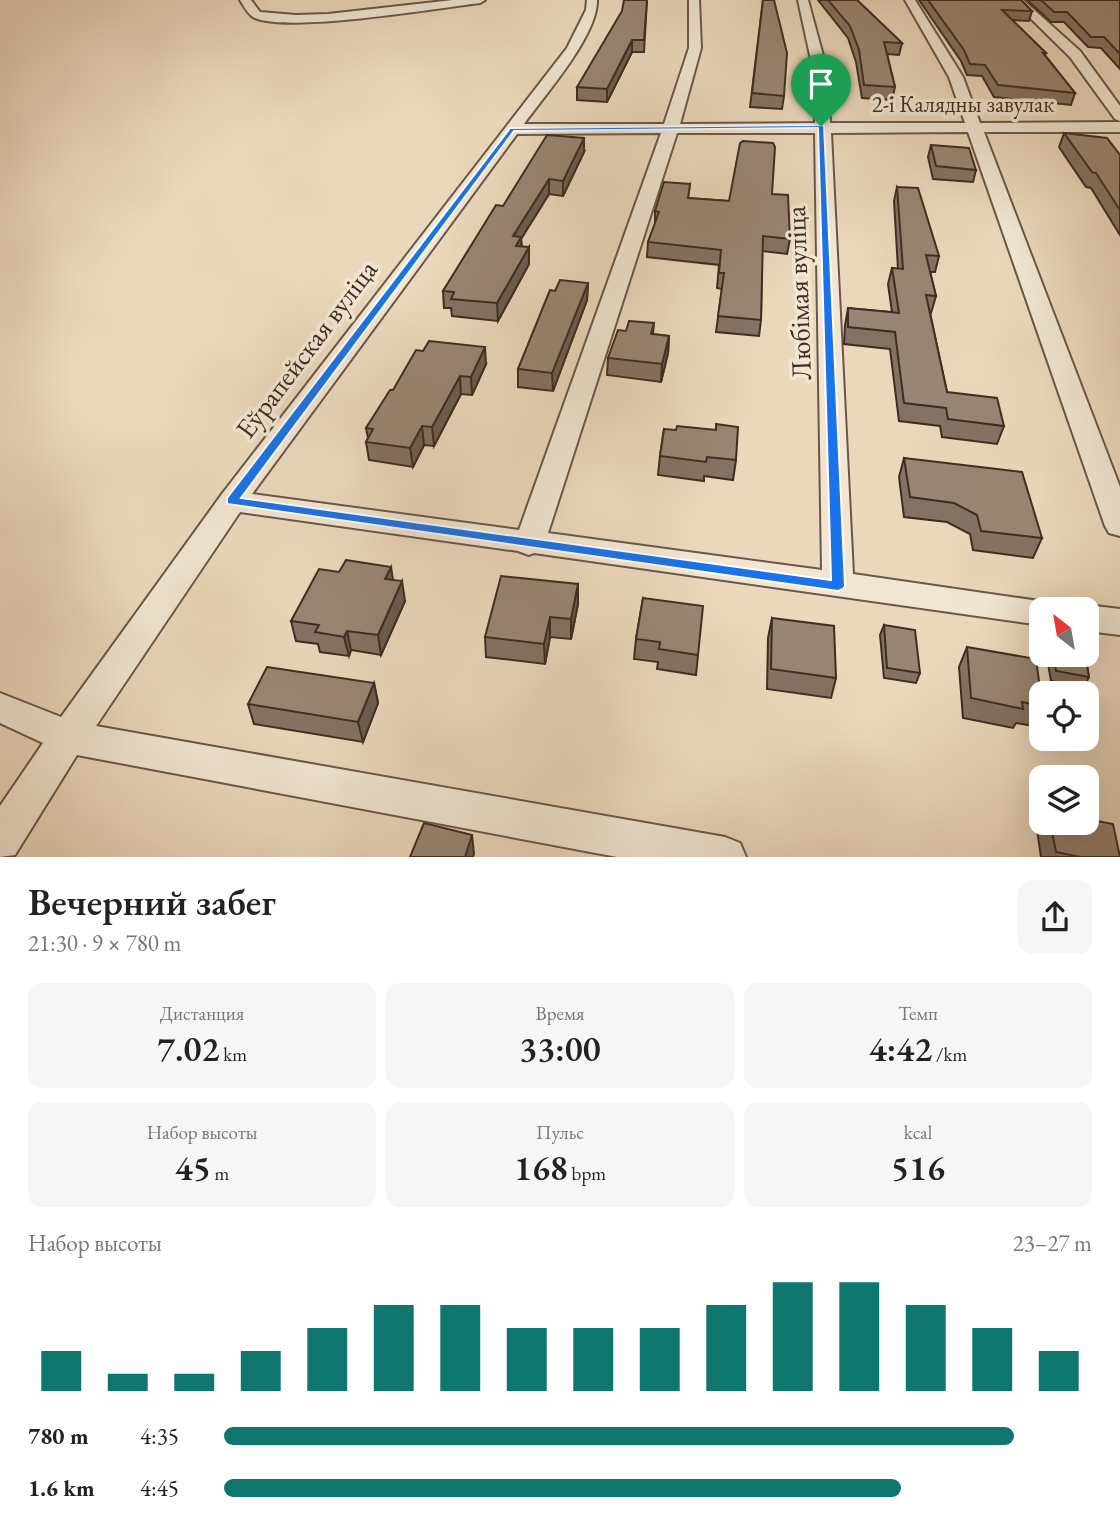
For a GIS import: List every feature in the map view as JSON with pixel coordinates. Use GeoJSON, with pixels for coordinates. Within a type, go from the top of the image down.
{"type":"FeatureCollection","features":[{"type":"Feature","properties":{"kind":"street"},"geometry":{"type":"LineString","coordinates":[[245,0],[256,14],[279,19],[480,0]]}},
{"type":"Feature","properties":{"kind":"street","name":"Еўрапейская вуліца"},"geometry":{"type":"LineString","coordinates":[[0,841],[68,737],[232,501],[573,49],[592,10],[592,0]]}},
{"type":"Feature","properties":{"kind":"street"},"geometry":{"type":"LineString","coordinates":[[529,544],[671,127],[695,48],[694,0]]}},
{"type":"Feature","properties":{"kind":"street","name":"Любімая вуліца"},"geometry":{"type":"LineString","coordinates":[[803,0],[821,74],[838,586]]}},
{"type":"Feature","properties":{"kind":"street"},"geometry":{"type":"LineString","coordinates":[[910,0],[956,77],[1120,526]]}},
{"type":"Feature","properties":{"kind":"street"},"geometry":{"type":"LineString","coordinates":[[1017,0],[1075,54],[1120,116]]}},
{"type":"Feature","properties":{"kind":"street","name":"2-і Калядны завулак"},"geometry":{"type":"LineString","coordinates":[[512,129],[1120,127]]}},
{"type":"Feature","properties":{"kind":"street"},"geometry":{"type":"LineString","coordinates":[[232,501],[529,544],[699,564],[838,586],[1029,610]]}},
{"type":"Feature","properties":{"kind":"street"},"geometry":{"type":"LineString","coordinates":[[1099,619],[1120,622]]}},
{"type":"Feature","properties":{"kind":"street"},"geometry":{"type":"LineString","coordinates":[[0,708],[68,737],[724,857]]}},
{"type":"Feature","properties":{"kind":"building"},"geometry":{"type":"Polygon","coordinates":[[[624,0],[647,0],[644,40],[632,40],[607,89],[577,87],[622,11],[624,0]]]}},
{"type":"Feature","properties":{"kind":"building"},"geometry":{"type":"Polygon","coordinates":[[[763,0],[774,0],[787,53],[784,96],[752,93],[763,0]]]}},
{"type":"Feature","properties":{"kind":"building"},"geometry":{"type":"Polygon","coordinates":[[[828,0],[857,0],[902,43],[884,42],[895,87],[864,85],[859,50],[850,26],[828,0]]]}},
{"type":"Feature","properties":{"kind":"building"},"geometry":{"type":"Polygon","coordinates":[[[928,0],[1021,0],[1032,11],[1002,10],[1046,53],[1043,53],[1075,93],[998,85],[985,65],[970,64],[964,50],[928,0]]]}},
{"type":"Feature","properties":{"kind":"building"},"geometry":{"type":"Polygon","coordinates":[[[1041,0],[1120,0],[1120,54],[1104,37],[1091,37],[1067,12],[1054,12],[1041,0]]]}},
{"type":"Feature","properties":{"kind":"building"},"geometry":{"type":"Polygon","coordinates":[[[1064,133],[1107,138],[1120,155],[1120,210],[1096,173],[1092,172],[1064,133]]]}},
{"type":"Feature","properties":{"kind":"building"},"geometry":{"type":"Polygon","coordinates":[[[547,135],[584,138],[563,181],[549,179],[513,236],[521,237],[516,246],[529,247],[497,303],[451,299],[454,292],[443,291],[496,205],[503,206],[547,135]]]}},
{"type":"Feature","properties":{"kind":"building"},"geometry":{"type":"Polygon","coordinates":[[[740,143],[773,143],[772,194],[788,195],[790,239],[763,236],[761,320],[718,316],[724,273],[719,273],[721,250],[648,242],[659,212],[655,211],[664,182],[690,184],[688,198],[729,201],[740,143]]]}},
{"type":"Feature","properties":{"kind":"building"},"geometry":{"type":"Polygon","coordinates":[[[931,145],[969,148],[976,170],[936,166],[931,145]]]}},
{"type":"Feature","properties":{"kind":"building"},"geometry":{"type":"Polygon","coordinates":[[[897,187],[918,188],[939,256],[926,255],[936,296],[926,295],[947,392],[997,398],[1004,426],[948,419],[946,408],[904,403],[895,332],[848,327],[848,308],[899,313],[892,268],[903,269],[897,187]]]}},
{"type":"Feature","properties":{"kind":"building"},"geometry":{"type":"Polygon","coordinates":[[[560,280],[588,283],[552,373],[518,369],[550,290],[555,291],[560,280]]]}},
{"type":"Feature","properties":{"kind":"building"},"geometry":{"type":"Polygon","coordinates":[[[629,321],[654,323],[651,334],[669,336],[662,364],[608,358],[618,330],[626,331],[629,321]]]}},
{"type":"Feature","properties":{"kind":"building"},"geometry":{"type":"Polygon","coordinates":[[[429,341],[485,347],[471,377],[460,376],[432,427],[422,426],[410,448],[366,442],[373,429],[366,428],[390,390],[393,390],[416,350],[423,351],[429,341]]]}},
{"type":"Feature","properties":{"kind":"building"},"geometry":{"type":"Polygon","coordinates":[[[716,424],[738,427],[736,460],[707,457],[706,462],[660,456],[664,429],[676,430],[677,426],[716,430],[716,424]]]}},
{"type":"Feature","properties":{"kind":"building"},"geometry":{"type":"Polygon","coordinates":[[[904,458],[1022,472],[1042,538],[981,531],[977,515],[954,503],[910,497],[904,458]]]}},
{"type":"Feature","properties":{"kind":"building"},"geometry":{"type":"Polygon","coordinates":[[[346,560],[391,567],[385,579],[402,581],[378,635],[347,631],[344,637],[315,632],[319,625],[291,621],[319,569],[339,572],[346,560]]]}},
{"type":"Feature","properties":{"kind":"building"},"geometry":{"type":"Polygon","coordinates":[[[501,576],[578,584],[571,619],[550,617],[544,644],[485,637],[501,576]]]}},
{"type":"Feature","properties":{"kind":"building"},"geometry":{"type":"Polygon","coordinates":[[[643,598],[703,606],[698,655],[659,649],[660,642],[636,639],[643,598]]]}},
{"type":"Feature","properties":{"kind":"building"},"geometry":{"type":"Polygon","coordinates":[[[772,618],[834,626],[836,678],[771,669],[772,618]]]}},
{"type":"Feature","properties":{"kind":"building"},"geometry":{"type":"Polygon","coordinates":[[[884,625],[915,630],[920,673],[887,668],[884,625]]]}},
{"type":"Feature","properties":{"kind":"building"},"geometry":{"type":"Polygon","coordinates":[[[967,647],[1029,658],[1029,667],[1037,667],[1039,681],[1029,681],[1029,703],[1022,702],[1023,709],[971,698],[967,647]]]}},
{"type":"Feature","properties":{"kind":"building"},"geometry":{"type":"Polygon","coordinates":[[[267,667],[374,683],[358,722],[248,704],[267,667]]]}},
{"type":"Feature","properties":{"kind":"building"},"geometry":{"type":"Polygon","coordinates":[[[1055,667],[1087,667],[1089,677],[1056,671],[1055,667]]]}},
{"type":"Feature","properties":{"kind":"building"},"geometry":{"type":"Polygon","coordinates":[[[1099,821],[1113,824],[1120,857],[1080,857],[1056,852],[1053,835],[1099,835],[1099,821]]]}},
{"type":"Feature","properties":{"kind":"building"},"geometry":{"type":"Polygon","coordinates":[[[424,823],[472,835],[465,857],[410,857],[424,823]]]}},
{"type":"Feature","properties":{"kind":"route"},"geometry":{"type":"LineString","coordinates":[[821,126],[838,586],[699,564],[529,544],[232,501],[512,129],[821,126]]}}]}
